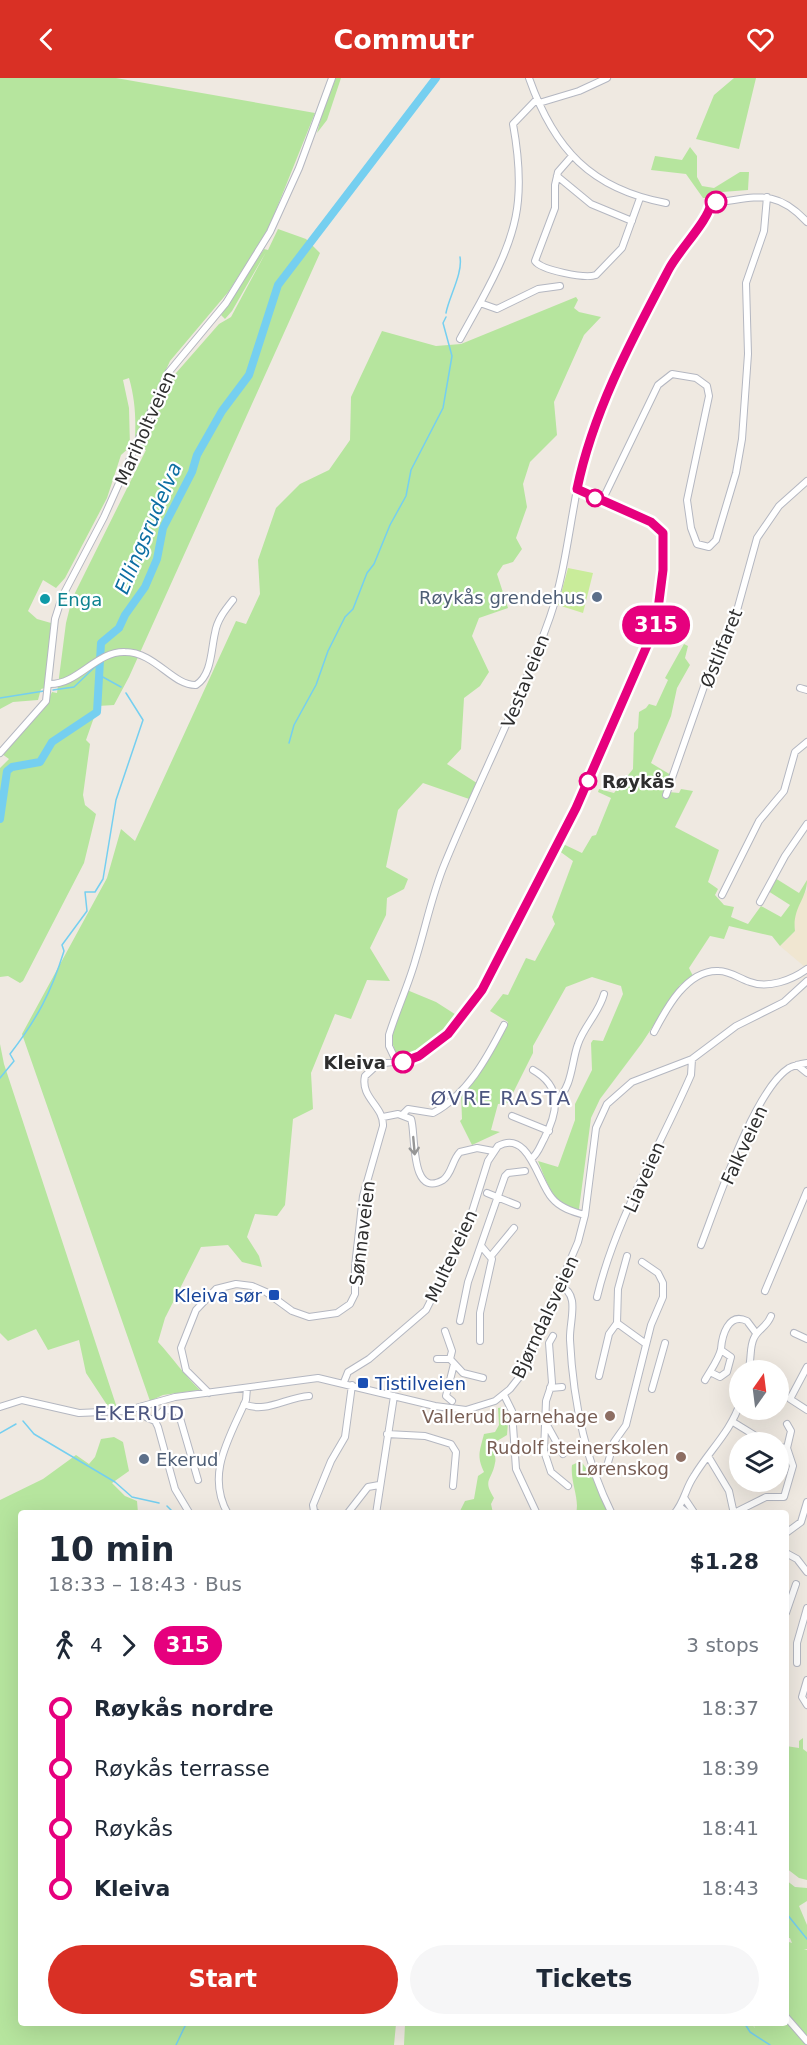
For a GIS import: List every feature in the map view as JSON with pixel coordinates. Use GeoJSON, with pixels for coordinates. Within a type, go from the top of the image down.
{"type":"FeatureCollection","features":[{"type":"Feature","properties":{"kind":"street","name":"Mariholtveien"},"geometry":{"type":"LineString","coordinates":[[0,753],[46,701],[54,628],[62,597],[104,517],[168,374],[226,303],[270,232],[298,168],[332,78]]}},
{"type":"Feature","properties":{"kind":"street"},"geometry":{"type":"LineString","coordinates":[[529,78],[554,134],[572,156],[599,180],[640,198],[666,203]]}},
{"type":"Feature","properties":{"kind":"street"},"geometry":{"type":"LineString","coordinates":[[460,339],[502,263],[516,223],[521,175],[513,124],[538,101],[579,91],[607,78]]}},
{"type":"Feature","properties":{"kind":"street"},"geometry":{"type":"LineString","coordinates":[[572,156],[557,176],[555,208],[535,261],[541,268],[584,277],[596,275],[622,248],[640,198]]}},
{"type":"Feature","properties":{"kind":"street"},"geometry":{"type":"LineString","coordinates":[[557,176],[591,204],[632,221]]}},
{"type":"Feature","properties":{"kind":"street"},"geometry":{"type":"LineString","coordinates":[[602,501],[658,385],[672,375],[696,378],[707,386],[709,396],[687,505],[695,541],[706,548],[714,542],[742,445],[748,354],[746,283],[764,231],[767,197],[785,202],[807,222]]}},
{"type":"Feature","properties":{"kind":"street","name":"Vestaveien"},"geometry":{"type":"LineString","coordinates":[[397,1063],[389,1046],[390,1033],[446,862],[521,695],[551,612],[566,551],[577,489],[594,426],[618,370],[669,270],[683,246],[707,216],[711,203],[767,197]]}},
{"type":"Feature","properties":{"kind":"street"},"geometry":{"type":"LineString","coordinates":[[480,303],[497,309],[538,289],[560,286]]}},
{"type":"Feature","properties":{"kind":"street","name":"Østlifaret"},"geometry":{"type":"LineString","coordinates":[[666,795],[707,678],[733,625],[757,538],[779,506],[807,481]]}},
{"type":"Feature","properties":{"kind":"street"},"geometry":{"type":"LineString","coordinates":[[504,1025],[484,1061],[452,1100],[434,1113],[408,1109],[403,1114],[382,1117],[366,1092],[364,1079],[375,1065],[397,1063],[419,1056],[448,1034],[482,990],[562,837],[652,638],[662,590],[663,535],[651,522],[577,489]]}},
{"type":"Feature","properties":{"kind":"street"},"geometry":{"type":"LineString","coordinates":[[49,684],[66,680],[102,657],[123,651],[147,656],[184,682],[196,685],[204,676],[212,656],[219,620],[233,600]]}},
{"type":"Feature","properties":{"kind":"street"},"geometry":{"type":"LineString","coordinates":[[722,895],[759,821],[784,791],[795,752],[807,742]]}},
{"type":"Feature","properties":{"kind":"street"},"geometry":{"type":"LineString","coordinates":[[760,902],[785,856],[807,824]]}},
{"type":"Feature","properties":{"kind":"street"},"geometry":{"type":"LineString","coordinates":[[654,1032],[679,992],[695,978],[710,972],[721,971],[750,982],[765,984],[793,977],[807,969]]}},
{"type":"Feature","properties":{"kind":"street","name":"Bjørndalsveien"},"geometry":{"type":"LineString","coordinates":[[0,1407],[22,1400],[85,1414],[144,1406],[169,1398],[313,1378],[344,1382],[394,1396],[462,1410],[483,1406],[504,1395],[524,1370],[578,1242],[585,1215],[595,1134],[604,1108],[615,1094],[632,1082],[692,1059],[736,1026],[784,1002],[807,981]]}},
{"type":"Feature","properties":{"kind":"street"},"geometry":{"type":"LineString","coordinates":[[556,1101],[573,1070],[578,1043],[598,1012],[604,994]]}},
{"type":"Feature","properties":{"kind":"street","name":"Liaveien"},"geometry":{"type":"LineString","coordinates":[[597,1297],[607,1259],[628,1206],[691,1075],[692,1059]]}},
{"type":"Feature","properties":{"kind":"street","name":"Falkveien"},"geometry":{"type":"LineString","coordinates":[[701,1245],[744,1136],[774,1084],[787,1070],[807,1063]]}},
{"type":"Feature","properties":{"kind":"street"},"geometry":{"type":"LineString","coordinates":[[797,1065],[807,1073]]}},
{"type":"Feature","properties":{"kind":"street"},"geometry":{"type":"LineString","coordinates":[[531,1159],[549,1131],[556,1111],[556,1101],[549,1083],[533,1070]]}},
{"type":"Feature","properties":{"kind":"street"},"geometry":{"type":"LineString","coordinates":[[403,1114],[413,1122],[413,1147],[419,1171],[431,1182],[437,1182],[446,1177],[460,1152],[477,1148],[493,1151],[500,1145],[508,1143],[518,1146],[531,1159],[552,1198],[564,1208],[585,1215]]}},
{"type":"Feature","properties":{"kind":"street"},"geometry":{"type":"LineString","coordinates":[[512,1116],[549,1131]]}},
{"type":"Feature","properties":{"kind":"street","name":"Sønnaveien"},"geometry":{"type":"LineString","coordinates":[[209,1393],[186,1370],[181,1348],[196,1310],[216,1289],[236,1284],[252,1286],[266,1292],[291,1311],[309,1317],[337,1313],[350,1304],[355,1290],[355,1266],[363,1196],[383,1130],[382,1117]]}},
{"type":"Feature","properties":{"kind":"street","name":"Multeveien"},"geometry":{"type":"LineString","coordinates":[[344,1382],[348,1372],[369,1359],[426,1310],[466,1231],[493,1151]]}},
{"type":"Feature","properties":{"kind":"street"},"geometry":{"type":"LineString","coordinates":[[460,1321],[468,1282],[507,1173],[525,1171]]}},
{"type":"Feature","properties":{"kind":"street"},"geometry":{"type":"LineString","coordinates":[[765,1291],[807,1191]]}},
{"type":"Feature","properties":{"kind":"street"},"geometry":{"type":"LineString","coordinates":[[487,1193],[517,1205]]}},
{"type":"Feature","properties":{"kind":"street"},"geometry":{"type":"LineString","coordinates":[[480,1341],[480,1313],[491,1266],[491,1256],[514,1228]]}},
{"type":"Feature","properties":{"kind":"street"},"geometry":{"type":"LineString","coordinates":[[482,1246],[491,1256]]}},
{"type":"Feature","properties":{"kind":"street"},"geometry":{"type":"LineString","coordinates":[[599,1376],[609,1334],[617,1323],[618,1288],[627,1256]]}},
{"type":"Feature","properties":{"kind":"street"},"geometry":{"type":"LineString","coordinates":[[595,1471],[607,1466],[614,1442],[625,1428],[646,1344],[664,1291],[658,1273],[642,1262]]}},
{"type":"Feature","properties":{"kind":"street"},"geometry":{"type":"LineString","coordinates":[[560,1286],[569,1290],[572,1296],[570,1328],[572,1371],[580,1425],[610,1510]]}},
{"type":"Feature","properties":{"kind":"street"},"geometry":{"type":"LineString","coordinates":[[750,1360],[756,1334],[765,1327],[771,1316]]}},
{"type":"Feature","properties":{"kind":"street"},"geometry":{"type":"LineString","coordinates":[[705,1380],[721,1350],[722,1336],[729,1325],[736,1319],[747,1320],[756,1334]]}},
{"type":"Feature","properties":{"kind":"street"},"geometry":{"type":"LineString","coordinates":[[617,1323],[646,1344]]}},
{"type":"Feature","properties":{"kind":"street"},"geometry":{"type":"LineString","coordinates":[[445,1331],[451,1348],[452,1362],[446,1396],[452,1401]]}},
{"type":"Feature","properties":{"kind":"street"},"geometry":{"type":"LineString","coordinates":[[794,1333],[807,1339]]}},
{"type":"Feature","properties":{"kind":"street"},"geometry":{"type":"LineString","coordinates":[[553,1336],[549,1343],[550,1388],[546,1401],[547,1425],[543,1447],[548,1466],[556,1478],[568,1486]]}},
{"type":"Feature","properties":{"kind":"street"},"geometry":{"type":"LineString","coordinates":[[652,1389],[665,1343]]}},
{"type":"Feature","properties":{"kind":"street"},"geometry":{"type":"LineString","coordinates":[[710,1372],[720,1377],[727,1372],[731,1357],[721,1350]]}},
{"type":"Feature","properties":{"kind":"street"},"geometry":{"type":"LineString","coordinates":[[437,1359],[452,1362],[463,1373],[483,1378]]}},
{"type":"Feature","properties":{"kind":"street"},"geometry":{"type":"LineString","coordinates":[[807,1367],[804,1382],[790,1399],[807,1410]]}},
{"type":"Feature","properties":{"kind":"street"},"geometry":{"type":"LineString","coordinates":[[314,1510],[313,1505],[331,1461],[345,1437],[352,1384]]}},
{"type":"Feature","properties":{"kind":"street"},"geometry":{"type":"LineString","coordinates":[[550,1388],[562,1387]]}},
{"type":"Feature","properties":{"kind":"street"},"geometry":{"type":"LineString","coordinates":[[226,1510],[219,1497],[217,1472],[244,1404],[247,1388]]}},
{"type":"Feature","properties":{"kind":"street"},"geometry":{"type":"LineString","coordinates":[[504,1395],[512,1411],[516,1469],[535,1510]]}},
{"type":"Feature","properties":{"kind":"street"},"geometry":{"type":"LineString","coordinates":[[244,1404],[257,1408],[292,1398],[309,1396]]}},
{"type":"Feature","properties":{"kind":"street"},"geometry":{"type":"LineString","coordinates":[[376,1510],[394,1396]]}},
{"type":"Feature","properties":{"kind":"street"},"geometry":{"type":"LineString","coordinates":[[144,1406],[146,1418],[153,1420],[160,1431],[175,1489],[188,1510]]}},
{"type":"Feature","properties":{"kind":"street"},"geometry":{"type":"LineString","coordinates":[[153,1420],[168,1408],[179,1413],[198,1480]]}},
{"type":"Feature","properties":{"kind":"street"},"geometry":{"type":"LineString","coordinates":[[677,1510],[685,1499],[691,1480],[733,1422],[749,1432]]}},
{"type":"Feature","properties":{"kind":"street"},"geometry":{"type":"LineString","coordinates":[[787,1424],[791,1431],[789,1440]]}},
{"type":"Feature","properties":{"kind":"street"},"geometry":{"type":"LineString","coordinates":[[547,1425],[563,1454]]}},
{"type":"Feature","properties":{"kind":"street"},"geometry":{"type":"LineString","coordinates":[[387,1434],[424,1436],[451,1444],[456,1452],[453,1486]]}},
{"type":"Feature","properties":{"kind":"street"},"geometry":{"type":"LineString","coordinates":[[789,1454],[793,1466],[789,1480]]}},
{"type":"Feature","properties":{"kind":"street"},"geometry":{"type":"LineString","coordinates":[[708,1456],[729,1491],[733,1510]]}},
{"type":"Feature","properties":{"kind":"street"},"geometry":{"type":"LineString","coordinates":[[350,1510],[368,1487],[379,1485]]}},
{"type":"Feature","properties":{"kind":"street"},"geometry":{"type":"LineString","coordinates":[[740,1510],[766,1497],[784,1497],[785,1492]]}},
{"type":"Feature","properties":{"kind":"street"},"geometry":{"type":"LineString","coordinates":[[685,1499],[692,1510]]}},
{"type":"Feature","properties":{"kind":"street"},"geometry":{"type":"LineString","coordinates":[[789,1531],[801,1522],[807,1502]]}},
{"type":"Feature","properties":{"kind":"street"},"geometry":{"type":"LineString","coordinates":[[680,1507],[684,1510]]}},
{"type":"Feature","properties":{"kind":"street"},"geometry":{"type":"LineString","coordinates":[[789,1555],[797,1559],[807,1572]]}},
{"type":"Feature","properties":{"kind":"street"},"geometry":{"type":"LineString","coordinates":[[789,1604],[796,1584]]}},
{"type":"Feature","properties":{"kind":"street"},"geometry":{"type":"LineString","coordinates":[[797,1663],[797,1643],[807,1608]]}},
{"type":"Feature","properties":{"kind":"street"},"geometry":{"type":"LineString","coordinates":[[807,1680],[802,1697],[807,1705]]}},
{"type":"Feature","properties":{"kind":"street"},"geometry":{"type":"LineString","coordinates":[[789,2020],[807,2041]]}},
{"type":"Feature","properties":{"kind":"shaded area"},"geometry":{"type":"Polygon","coordinates":[[[807,890],[807,966],[805,967],[780,946],[795,931],[793,917],[800,899],[807,890]]]}},
{"type":"Feature","properties":{"kind":"green space"},"geometry":{"type":"Polygon","coordinates":[[[0,78],[116,78],[315,113],[268,230],[229,291],[170,361],[135,438],[133,393],[129,378],[123,380],[129,408],[130,447],[121,455],[107,498],[65,578],[56,588],[43,580],[28,611],[37,619],[51,623],[45,688],[41,689],[38,700],[13,702],[0,709],[0,78]]]}},
{"type":"Feature","properties":{"kind":"green space"},"geometry":{"type":"Polygon","coordinates":[[[336,78],[341,78],[327,120],[317,133],[324,106],[336,78]]]}},
{"type":"Feature","properties":{"kind":"green space"},"geometry":{"type":"Polygon","coordinates":[[[734,78],[756,78],[739,149],[696,139],[714,95],[734,78]]]}},
{"type":"Feature","properties":{"kind":"green space"},"geometry":{"type":"Polygon","coordinates":[[[690,147],[697,156],[697,177],[702,186],[714,188],[740,172],[749,172],[748,190],[722,192],[716,198],[703,198],[686,174],[651,170],[655,156],[682,160],[690,147]]]}},
{"type":"Feature","properties":{"kind":"green space"},"geometry":{"type":"Polygon","coordinates":[[[278,229],[306,239],[320,253],[129,677],[114,705],[98,706],[86,740],[90,744],[83,795],[85,805],[96,814],[84,863],[23,981],[20,983],[8,976],[0,977],[0,768],[9,759],[2,754],[43,710],[52,692],[57,693],[66,623],[72,599],[146,450],[139,448],[152,425],[169,381],[219,324],[231,317],[266,252],[232,311],[225,319],[221,315],[264,249],[268,250],[278,229]]]}},
{"type":"Feature","properties":{"kind":"green space"},"geometry":{"type":"Polygon","coordinates":[[[576,297],[578,300],[574,308],[579,312],[601,317],[584,335],[554,402],[557,435],[530,462],[523,484],[527,507],[516,538],[522,549],[513,562],[503,565],[497,574],[508,608],[479,618],[472,636],[489,672],[480,686],[464,698],[461,749],[447,764],[480,785],[472,800],[423,783],[398,810],[386,867],[408,879],[404,889],[387,898],[386,915],[370,948],[390,981],[367,980],[351,1019],[335,1014],[311,1073],[313,1109],[293,1119],[285,1205],[277,1216],[255,1214],[247,1237],[259,1256],[262,1267],[242,1262],[228,1245],[201,1247],[165,1318],[158,1342],[200,1390],[163,1395],[150,1401],[22,1034],[107,878],[121,829],[135,841],[236,621],[246,624],[260,594],[258,560],[276,508],[300,484],[329,470],[350,440],[351,397],[382,331],[436,346],[461,344],[576,297]]]}},
{"type":"Feature","properties":{"kind":"green space"},"geometry":{"type":"Polygon","coordinates":[[[568,568],[593,573],[583,613],[558,605],[568,568]]]}},
{"type":"Feature","properties":{"kind":"green space"},"geometry":{"type":"Polygon","coordinates":[[[684,644],[688,646],[685,658],[690,665],[677,688],[671,716],[651,763],[671,775],[662,797],[666,799],[669,792],[679,793],[681,789],[693,791],[675,827],[719,850],[708,882],[718,889],[715,895],[724,905],[734,907],[731,917],[748,924],[761,906],[781,917],[790,905],[768,891],[775,878],[799,893],[807,880],[805,893],[797,910],[795,931],[780,946],[772,936],[729,926],[724,939],[710,936],[689,968],[693,976],[680,985],[642,1043],[600,1099],[591,1118],[579,1209],[570,1208],[557,1199],[552,1192],[538,1161],[558,1167],[575,1120],[575,1104],[592,1070],[591,1043],[593,1040],[603,1041],[623,994],[621,986],[592,977],[566,987],[533,1046],[533,1053],[508,1103],[498,1104],[491,1130],[500,1132],[472,1145],[460,1121],[462,1119],[461,1093],[491,1055],[508,1022],[490,1011],[503,994],[508,995],[526,958],[535,961],[555,924],[552,917],[573,861],[558,850],[561,843],[582,853],[592,836],[596,835],[611,798],[598,792],[599,789],[614,793],[633,769],[634,733],[638,728],[639,712],[649,704],[656,706],[668,680],[665,678],[684,644]]]}},
{"type":"Feature","properties":{"kind":"green space"},"geometry":{"type":"Polygon","coordinates":[[[407,990],[436,1002],[461,1018],[435,1043],[404,1061],[393,1046],[392,1037],[396,1018],[407,990]]]}},
{"type":"Feature","properties":{"kind":"green space"},"geometry":{"type":"Polygon","coordinates":[[[0,1044],[4,1064],[117,1408],[109,1408],[86,1373],[79,1340],[48,1350],[36,1329],[8,1341],[0,1333],[0,1044]]]}},
{"type":"Feature","properties":{"kind":"green space"},"geometry":{"type":"Polygon","coordinates":[[[504,1407],[508,1422],[507,1435],[492,1444],[495,1460],[488,1483],[494,1498],[491,1504],[492,1510],[460,1510],[465,1501],[474,1499],[478,1476],[484,1472],[480,1454],[484,1434],[495,1432],[499,1425],[498,1408],[504,1407]]]}},
{"type":"Feature","properties":{"kind":"green space"},"geometry":{"type":"Polygon","coordinates":[[[114,1437],[123,1442],[129,1471],[112,1483],[125,1496],[137,1501],[138,1510],[18,1510],[18,2026],[396,2026],[394,2045],[0,2045],[0,1500],[43,1479],[76,1455],[89,1464],[95,1457],[101,1439],[114,1437]]]}},
{"type":"Feature","properties":{"kind":"green space"},"geometry":{"type":"Polygon","coordinates":[[[581,1461],[594,1480],[608,1510],[577,1510],[572,1465],[581,1461]]]}},
{"type":"Feature","properties":{"kind":"green space"},"geometry":{"type":"Polygon","coordinates":[[[803,1738],[803,1749],[807,1752],[807,1880],[799,1878],[789,1870],[789,1746],[799,1748],[799,1741],[803,1738]]]}},
{"type":"Feature","properties":{"kind":"green space"},"geometry":{"type":"Polygon","coordinates":[[[789,1882],[795,1887],[807,1888],[807,1901],[799,1906],[807,1925],[807,1949],[804,1949],[807,1950],[807,2045],[404,2045],[405,2026],[754,2026],[755,2028],[754,2026],[789,2026],[789,1942],[792,1943],[789,1882]]]}},
{"type":"Feature","properties":{"kind":"waterway","name":"Ellingsrudelva"},"geometry":{"type":"LineString","coordinates":[[0,819],[7,771],[12,767],[40,762],[52,742],[97,712],[101,643],[119,628],[125,615],[145,587],[157,559],[163,528],[192,472],[197,455],[222,411],[249,375],[278,285],[436,78]]}},
{"type":"Feature","properties":{"kind":"waterway"},"geometry":{"type":"LineString","coordinates":[[446,313],[458,278],[460,257]]}},
{"type":"Feature","properties":{"kind":"waterway"},"geometry":{"type":"LineString","coordinates":[[289,743],[294,725],[316,685],[328,651],[345,617],[353,609],[367,573],[374,564],[390,525],[406,496],[411,470],[443,408],[452,356],[443,323],[446,317]]}},
{"type":"Feature","properties":{"kind":"waterway"},"geometry":{"type":"LineString","coordinates":[[53,690],[74,687],[99,663]]}},
{"type":"Feature","properties":{"kind":"waterway"},"geometry":{"type":"LineString","coordinates":[[101,676],[121,687]]}},
{"type":"Feature","properties":{"kind":"waterway"},"geometry":{"type":"LineString","coordinates":[[0,698],[44,691]]}},
{"type":"Feature","properties":{"kind":"waterway"},"geometry":{"type":"LineString","coordinates":[[0,1078],[14,1061],[10,1054],[36,1017],[48,993],[64,951],[62,945],[87,911],[85,892],[95,892],[103,879],[116,800],[143,720],[126,693]]}},
{"type":"Feature","properties":{"kind":"waterway"},"geometry":{"type":"LineString","coordinates":[[23,1421],[34,1434],[115,1482],[132,1497],[159,1503]]}},
{"type":"Feature","properties":{"kind":"waterway"},"geometry":{"type":"LineString","coordinates":[[0,1433],[16,1424]]}},
{"type":"Feature","properties":{"kind":"waterway"},"geometry":{"type":"LineString","coordinates":[[167,1506],[171,1510]]}},
{"type":"Feature","properties":{"kind":"waterway"},"geometry":{"type":"LineString","coordinates":[[789,1917],[807,1939]]}},
{"type":"Feature","properties":{"kind":"waterway"},"geometry":{"type":"LineString","coordinates":[[176,2045],[185,2026]]}},
{"type":"Feature","properties":{"kind":"waterway"},"geometry":{"type":"LineString","coordinates":[[746,2026],[750,2032],[770,2045]]}},
{"type":"Feature","properties":{"kind":"bus line","name":"315"},"geometry":{"type":"LineString","coordinates":[[403,1062],[419,1056],[448,1034],[475,1002],[509,942],[557,846],[600,757],[652,638],[662,590],[665,545],[663,533],[651,522],[577,489],[596,420],[628,349],[677,255],[707,216],[711,203],[716,202]]}},
{"type":"Feature","properties":{"kind":"place","name":"Røykås grendehus"},"geometry":{"type":"Point","coordinates":[597,597]}},
{"type":"Feature","properties":{"kind":"place","name":"Enga"},"geometry":{"type":"Point","coordinates":[45,599]}},
{"type":"Feature","properties":{"kind":"place","name":"Røykås"},"geometry":{"type":"Point","coordinates":[588,781]}},
{"type":"Feature","properties":{"kind":"place","name":"Kleiva"},"geometry":{"type":"Point","coordinates":[403,1062]}},
{"type":"Feature","properties":{"kind":"place","name":"Kleiva sør"},"geometry":{"type":"Point","coordinates":[274,1295]}},
{"type":"Feature","properties":{"kind":"place","name":"Tistilveien"},"geometry":{"type":"Point","coordinates":[363,1383]}},
{"type":"Feature","properties":{"kind":"place","name":"Vallerud barnehage"},"geometry":{"type":"Point","coordinates":[610,1416]}},
{"type":"Feature","properties":{"kind":"place","name":"Rudolf steinerskolen Lørenskog"},"geometry":{"type":"Point","coordinates":[681,1457]}},
{"type":"Feature","properties":{"kind":"place","name":"Ekerud"},"geometry":{"type":"Point","coordinates":[144,1459]}},
{"type":"Feature","properties":{"kind":"district","name":"ØVRE RASTA"},"geometry":{"type":"Point","coordinates":[501,1098]}},
{"type":"Feature","properties":{"kind":"district","name":"EKERUD"},"geometry":{"type":"Point","coordinates":[140,1413]}}]}
